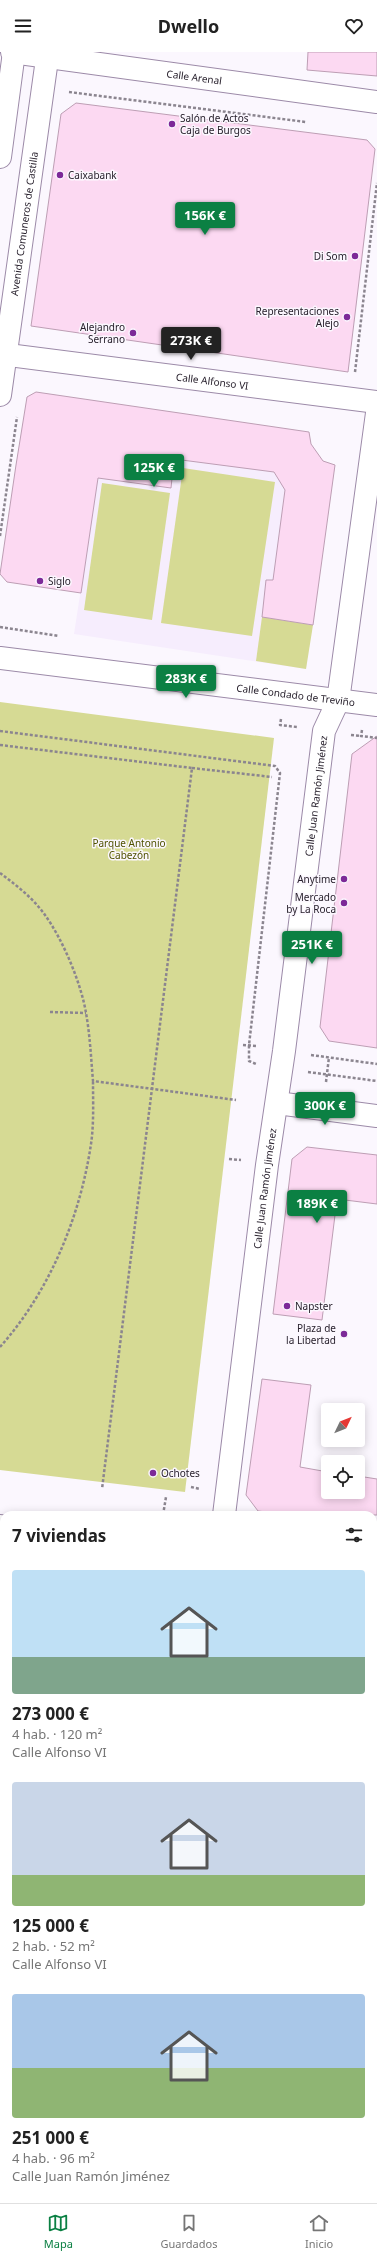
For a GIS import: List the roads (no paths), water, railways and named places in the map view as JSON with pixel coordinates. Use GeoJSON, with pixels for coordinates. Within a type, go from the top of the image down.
{"type":"FeatureCollection","features":[{"type":"Feature","properties":{"kind":"street","name":"Calle Arenal"},"geometry":{"type":"LineString","coordinates":[[13,52],[48,54],[377,102]]}},
{"type":"Feature","properties":{"kind":"street"},"geometry":{"type":"LineString","coordinates":[[0,157],[13,52]]}},
{"type":"Feature","properties":{"kind":"street","name":"Avenida Comuneros de Castilla"},"geometry":{"type":"LineString","coordinates":[[0,395],[3,355],[48,54]]}},
{"type":"Feature","properties":{"kind":"street","name":"Calle Alfonso VI"},"geometry":{"type":"LineString","coordinates":[[3,355],[377,402]]}},
{"type":"Feature","properties":{"kind":"street","name":"Calle Juan Ramón Jiménez"},"geometry":{"type":"LineString","coordinates":[[224,1511],[267,1164],[277,1103],[324,731],[338,701],[377,413]]}},
{"type":"Feature","properties":{"kind":"street","name":"Calle Condado de Treviño"},"geometry":{"type":"LineString","coordinates":[[0,658],[377,705]]}},
{"type":"Feature","properties":{"kind":"street"},"geometry":{"type":"LineString","coordinates":[[277,1103],[377,1116]]}},
{"type":"Feature","properties":{"kind":"place","name":"Salón de Actos Caja de Burgos"},"geometry":{"type":"Point","coordinates":[172,124]}},
{"type":"Feature","properties":{"kind":"place","name":"Caixabank"},"geometry":{"type":"Point","coordinates":[60,175]}},
{"type":"Feature","properties":{"kind":"place","name":"Di Som"},"geometry":{"type":"Point","coordinates":[355,256]}},
{"type":"Feature","properties":{"kind":"place","name":"Representaciones Alejo"},"geometry":{"type":"Point","coordinates":[347,317]}},
{"type":"Feature","properties":{"kind":"place","name":"Alejandro Serrano"},"geometry":{"type":"Point","coordinates":[133,333]}},
{"type":"Feature","properties":{"kind":"place","name":"Siglo"},"geometry":{"type":"Point","coordinates":[40,581]}},
{"type":"Feature","properties":{"kind":"place","name":"Anytime"},"geometry":{"type":"Point","coordinates":[344,879]}},
{"type":"Feature","properties":{"kind":"place","name":"Mercado by La Roca"},"geometry":{"type":"Point","coordinates":[344,903]}},
{"type":"Feature","properties":{"kind":"place","name":"Napster"},"geometry":{"type":"Point","coordinates":[287,1306]}},
{"type":"Feature","properties":{"kind":"place","name":"Plaza de la Libertad"},"geometry":{"type":"Point","coordinates":[344,1334]}},
{"type":"Feature","properties":{"kind":"place","name":"Ochotes"},"geometry":{"type":"Point","coordinates":[153,1473]}},
{"type":"Feature","properties":{"kind":"park label","name":"Parque Antonio Cabezón"},"geometry":{"type":"Point","coordinates":[129,848]}}]}
